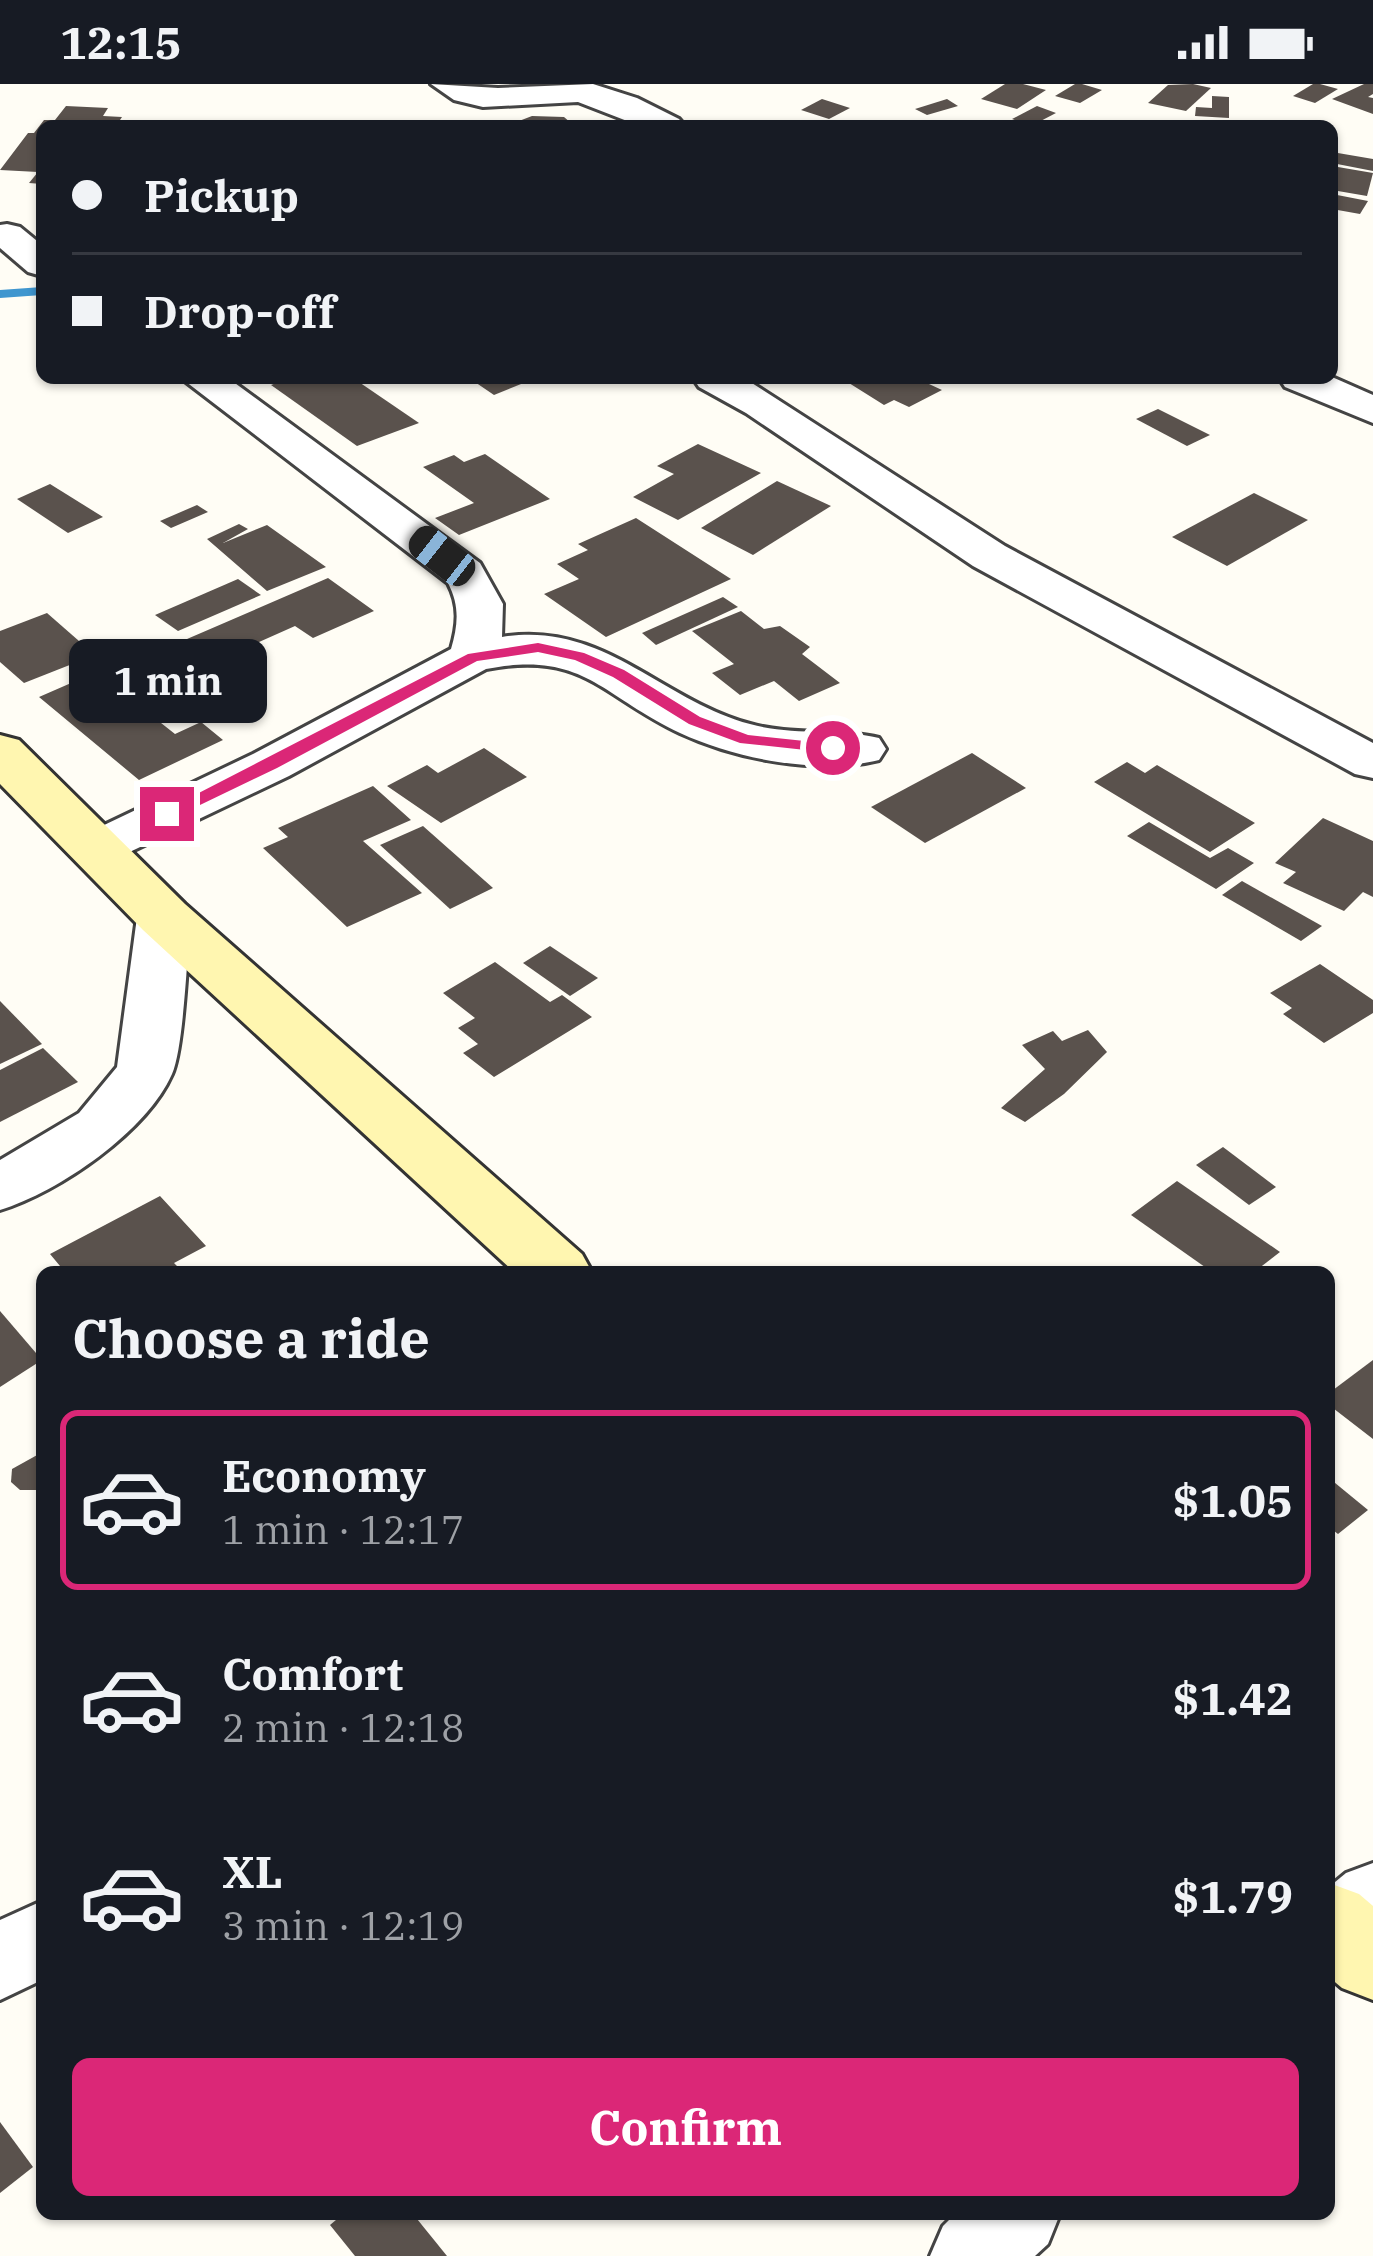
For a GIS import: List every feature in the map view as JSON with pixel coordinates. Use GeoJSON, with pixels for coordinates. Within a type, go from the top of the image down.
{"type":"FeatureCollection","features":[{"type":"Feature","properties":{"kind":"street"},"geometry":{"type":"LineString","coordinates":[[448,84],[474,98],[502,102],[554,92],[603,96],[655,120]]}},
{"type":"Feature","properties":{"kind":"street"},"geometry":{"type":"LineString","coordinates":[[7,235],[36,259]]}},
{"type":"Feature","properties":{"kind":"street"},"geometry":{"type":"LineString","coordinates":[[210,384],[464,573],[480,592],[485,616],[473,657]]}},
{"type":"Feature","properties":{"kind":"street"},"geometry":{"type":"LineString","coordinates":[[726,384],[989,556],[1373,763]]}},
{"type":"Feature","properties":{"kind":"street"},"geometry":{"type":"LineString","coordinates":[[1314,384],[1373,410]]}},
{"type":"Feature","properties":{"kind":"street"},"geometry":{"type":"LineString","coordinates":[[97,848],[271,765],[473,657],[538,648],[579,656],[618,673],[695,721],[746,740],[804,749],[861,748]]}},
{"type":"Feature","properties":{"kind":"street"},"geometry":{"type":"LineString","coordinates":[[0,752],[164,917],[551,1266]]}},
{"type":"Feature","properties":{"kind":"street"},"geometry":{"type":"LineString","coordinates":[[0,1188],[100,1127],[146,1071],[164,917]]}},
{"type":"Feature","properties":{"kind":"street"},"geometry":{"type":"LineString","coordinates":[[0,1963],[36,1941]]}},
{"type":"Feature","properties":{"kind":"building"},"geometry":{"type":"Polygon","coordinates":[[[1005,84],[1046,90],[1017,109],[981,99],[1005,84]]]}},
{"type":"Feature","properties":{"kind":"building"},"geometry":{"type":"Polygon","coordinates":[[[1075,84],[1102,90],[1080,103],[1055,96],[1075,84]]]}},
{"type":"Feature","properties":{"kind":"building"},"geometry":{"type":"Polygon","coordinates":[[[1313,84],[1338,89],[1315,103],[1293,96],[1313,84]]]}},
{"type":"Feature","properties":{"kind":"building"},"geometry":{"type":"Polygon","coordinates":[[[1373,84],[1368,97],[1373,98],[1373,114],[1332,99],[1373,84]]]}},
{"type":"Feature","properties":{"kind":"building"},"geometry":{"type":"Polygon","coordinates":[[[1168,85],[1211,88],[1186,111],[1148,103],[1168,85]]]}},
{"type":"Feature","properties":{"kind":"building"},"geometry":{"type":"Polygon","coordinates":[[[1212,96],[1229,97],[1229,118],[1195,116],[1196,107],[1212,108],[1212,96]]]}},
{"type":"Feature","properties":{"kind":"building"},"geometry":{"type":"Polygon","coordinates":[[[822,99],[850,108],[829,119],[801,110],[822,99]]]}},
{"type":"Feature","properties":{"kind":"building"},"geometry":{"type":"Polygon","coordinates":[[[947,99],[958,106],[927,115],[915,109],[947,99]]]}},
{"type":"Feature","properties":{"kind":"building"},"geometry":{"type":"Polygon","coordinates":[[[66,106],[108,108],[103,116],[122,117],[120,120],[55,120],[66,106]]]}},
{"type":"Feature","properties":{"kind":"building"},"geometry":{"type":"Polygon","coordinates":[[[1037,106],[1056,113],[1043,120],[1012,119],[1037,106]]]}},
{"type":"Feature","properties":{"kind":"building"},"geometry":{"type":"Polygon","coordinates":[[[532,116],[568,120],[522,120],[532,116]]]}},
{"type":"Feature","properties":{"kind":"building"},"geometry":{"type":"Polygon","coordinates":[[[28,133],[34,133],[36,172],[0,170],[28,133]]]}},
{"type":"Feature","properties":{"kind":"building"},"geometry":{"type":"Polygon","coordinates":[[[1338,153],[1373,159],[1373,171],[1338,164],[1338,153]]]}},
{"type":"Feature","properties":{"kind":"building"},"geometry":{"type":"Polygon","coordinates":[[[1338,167],[1373,173],[1367,196],[1338,191],[1338,167]]]}},
{"type":"Feature","properties":{"kind":"building"},"geometry":{"type":"Polygon","coordinates":[[[1338,195],[1368,201],[1360,214],[1338,210],[1338,195]]]}},
{"type":"Feature","properties":{"kind":"building"},"geometry":{"type":"Polygon","coordinates":[[[362,384],[419,423],[357,446],[271,385],[362,384]]]}},
{"type":"Feature","properties":{"kind":"building"},"geometry":{"type":"Polygon","coordinates":[[[478,384],[521,384],[494,395],[478,384]]]}},
{"type":"Feature","properties":{"kind":"building"},"geometry":{"type":"Polygon","coordinates":[[[851,384],[929,384],[942,390],[909,407],[894,400],[884,405],[851,384]]]}},
{"type":"Feature","properties":{"kind":"building"},"geometry":{"type":"Polygon","coordinates":[[[1158,409],[1210,435],[1187,446],[1136,419],[1158,409]]]}},
{"type":"Feature","properties":{"kind":"building"},"geometry":{"type":"Polygon","coordinates":[[[698,444],[761,473],[678,520],[633,497],[674,474],[657,466],[698,444]]]}},
{"type":"Feature","properties":{"kind":"building"},"geometry":{"type":"Polygon","coordinates":[[[485,454],[550,499],[459,535],[435,518],[474,503],[423,467],[454,455],[464,462],[485,454]]]}},
{"type":"Feature","properties":{"kind":"building"},"geometry":{"type":"Polygon","coordinates":[[[777,481],[831,506],[753,555],[701,528],[777,481]]]}},
{"type":"Feature","properties":{"kind":"building"},"geometry":{"type":"Polygon","coordinates":[[[50,484],[103,517],[68,533],[17,499],[50,484]]]}},
{"type":"Feature","properties":{"kind":"building"},"geometry":{"type":"Polygon","coordinates":[[[1254,493],[1308,520],[1227,566],[1172,537],[1254,493]]]}},
{"type":"Feature","properties":{"kind":"building"},"geometry":{"type":"Polygon","coordinates":[[[197,505],[208,512],[171,528],[160,521],[197,505]]]}},
{"type":"Feature","properties":{"kind":"building"},"geometry":{"type":"Polygon","coordinates":[[[636,518],[731,579],[606,637],[544,594],[579,579],[557,564],[588,550],[578,544],[636,518]]]}},
{"type":"Feature","properties":{"kind":"building"},"geometry":{"type":"Polygon","coordinates":[[[239,524],[248,529],[223,543],[267,525],[326,567],[267,591],[207,539],[239,524]]]}},
{"type":"Feature","properties":{"kind":"building"},"geometry":{"type":"Polygon","coordinates":[[[328,578],[374,611],[313,638],[295,626],[216,661],[187,639],[328,578]]]}},
{"type":"Feature","properties":{"kind":"building"},"geometry":{"type":"Polygon","coordinates":[[[238,579],[261,595],[178,631],[155,615],[238,579]]]}},
{"type":"Feature","properties":{"kind":"building"},"geometry":{"type":"Polygon","coordinates":[[[723,597],[738,607],[656,645],[642,633],[723,597]]]}},
{"type":"Feature","properties":{"kind":"building"},"geometry":{"type":"Polygon","coordinates":[[[741,611],[764,629],[780,626],[810,647],[802,654],[840,683],[799,701],[774,681],[740,695],[712,673],[734,664],[692,631],[741,611]]]}},
{"type":"Feature","properties":{"kind":"building"},"geometry":{"type":"Polygon","coordinates":[[[47,613],[95,655],[24,683],[0,662],[0,631],[47,613]]]}},
{"type":"Feature","properties":{"kind":"building"},"geometry":{"type":"Polygon","coordinates":[[[133,656],[160,676],[123,693],[175,734],[201,722],[223,740],[139,780],[39,697],[133,656]]]}},
{"type":"Feature","properties":{"kind":"building"},"geometry":{"type":"Polygon","coordinates":[[[484,748],[527,777],[441,823],[387,786],[427,765],[438,773],[484,748]]]}},
{"type":"Feature","properties":{"kind":"building"},"geometry":{"type":"Polygon","coordinates":[[[972,753],[1026,788],[925,843],[871,807],[972,753]]]}},
{"type":"Feature","properties":{"kind":"building"},"geometry":{"type":"Polygon","coordinates":[[[1127,762],[1145,773],[1157,765],[1255,823],[1210,852],[1094,782],[1127,762]]]}},
{"type":"Feature","properties":{"kind":"building"},"geometry":{"type":"Polygon","coordinates":[[[373,786],[411,820],[363,841],[422,893],[347,927],[263,848],[288,837],[278,828],[373,786]]]}},
{"type":"Feature","properties":{"kind":"building"},"geometry":{"type":"Polygon","coordinates":[[[1323,818],[1373,841],[1373,897],[1363,892],[1344,911],[1283,883],[1296,872],[1275,863],[1323,818]]]}},
{"type":"Feature","properties":{"kind":"building"},"geometry":{"type":"Polygon","coordinates":[[[1149,822],[1210,858],[1228,848],[1254,863],[1216,889],[1127,836],[1149,822]]]}},
{"type":"Feature","properties":{"kind":"building"},"geometry":{"type":"Polygon","coordinates":[[[423,826],[493,888],[450,909],[380,845],[423,826]]]}},
{"type":"Feature","properties":{"kind":"building"},"geometry":{"type":"Polygon","coordinates":[[[1242,881],[1322,926],[1301,941],[1222,895],[1242,881]]]}},
{"type":"Feature","properties":{"kind":"building"},"geometry":{"type":"Polygon","coordinates":[[[550,946],[598,978],[570,996],[523,963],[550,946]]]}},
{"type":"Feature","properties":{"kind":"building"},"geometry":{"type":"Polygon","coordinates":[[[495,962],[550,1002],[562,995],[592,1017],[494,1077],[463,1053],[478,1044],[458,1028],[475,1018],[443,993],[495,962]]]}},
{"type":"Feature","properties":{"kind":"building"},"geometry":{"type":"Polygon","coordinates":[[[1320,964],[1373,1000],[1373,1013],[1324,1043],[1283,1014],[1292,1008],[1270,993],[1320,964]]]}},
{"type":"Feature","properties":{"kind":"building"},"geometry":{"type":"Polygon","coordinates":[[[0,1001],[42,1044],[0,1064],[0,1001]]]}},
{"type":"Feature","properties":{"kind":"building"},"geometry":{"type":"Polygon","coordinates":[[[1088,1030],[1107,1052],[1064,1094],[1025,1122],[1001,1108],[1045,1069],[1022,1045],[1053,1031],[1062,1041],[1088,1030]]]}},
{"type":"Feature","properties":{"kind":"building"},"geometry":{"type":"Polygon","coordinates":[[[43,1048],[78,1082],[0,1122],[0,1070],[43,1048]]]}},
{"type":"Feature","properties":{"kind":"building"},"geometry":{"type":"Polygon","coordinates":[[[1223,1147],[1276,1187],[1249,1205],[1196,1165],[1223,1147]]]}},
{"type":"Feature","properties":{"kind":"building"},"geometry":{"type":"Polygon","coordinates":[[[1177,1181],[1280,1252],[1262,1266],[1203,1266],[1131,1215],[1177,1181]]]}},
{"type":"Feature","properties":{"kind":"building"},"geometry":{"type":"Polygon","coordinates":[[[160,1196],[206,1246],[174,1263],[177,1266],[60,1266],[50,1254],[160,1196]]]}},
{"type":"Feature","properties":{"kind":"building"},"geometry":{"type":"Polygon","coordinates":[[[0,1311],[36,1353],[36,1364],[0,1387],[0,1311]]]}},
{"type":"Feature","properties":{"kind":"building"},"geometry":{"type":"Polygon","coordinates":[[[1373,1360],[1373,1439],[1335,1410],[1335,1388],[1373,1360]]]}},
{"type":"Feature","properties":{"kind":"building"},"geometry":{"type":"Polygon","coordinates":[[[36,1456],[36,1490],[20,1490],[11,1482],[12,1469],[36,1456]]]}},
{"type":"Feature","properties":{"kind":"building"},"geometry":{"type":"Polygon","coordinates":[[[1335,1483],[1368,1510],[1335,1532],[1335,1483]]]}},
{"type":"Feature","properties":{"kind":"building"},"geometry":{"type":"Polygon","coordinates":[[[0,2122],[33,2167],[0,2193],[0,2122]]]}},
{"type":"Feature","properties":{"kind":"building"},"geometry":{"type":"Polygon","coordinates":[[[336,2220],[418,2220],[447,2256],[355,2256],[330,2225],[336,2220]]]}},
{"type":"Feature","properties":{"kind":"waterway"},"geometry":{"type":"LineString","coordinates":[[0,294],[36,291]]}},
{"type":"Feature","properties":{"kind":"route"},"geometry":{"type":"LineString","coordinates":[[167,814],[271,765],[473,657],[538,648],[579,656],[618,673],[695,721],[746,740],[804,749],[833,748]]}}]}
